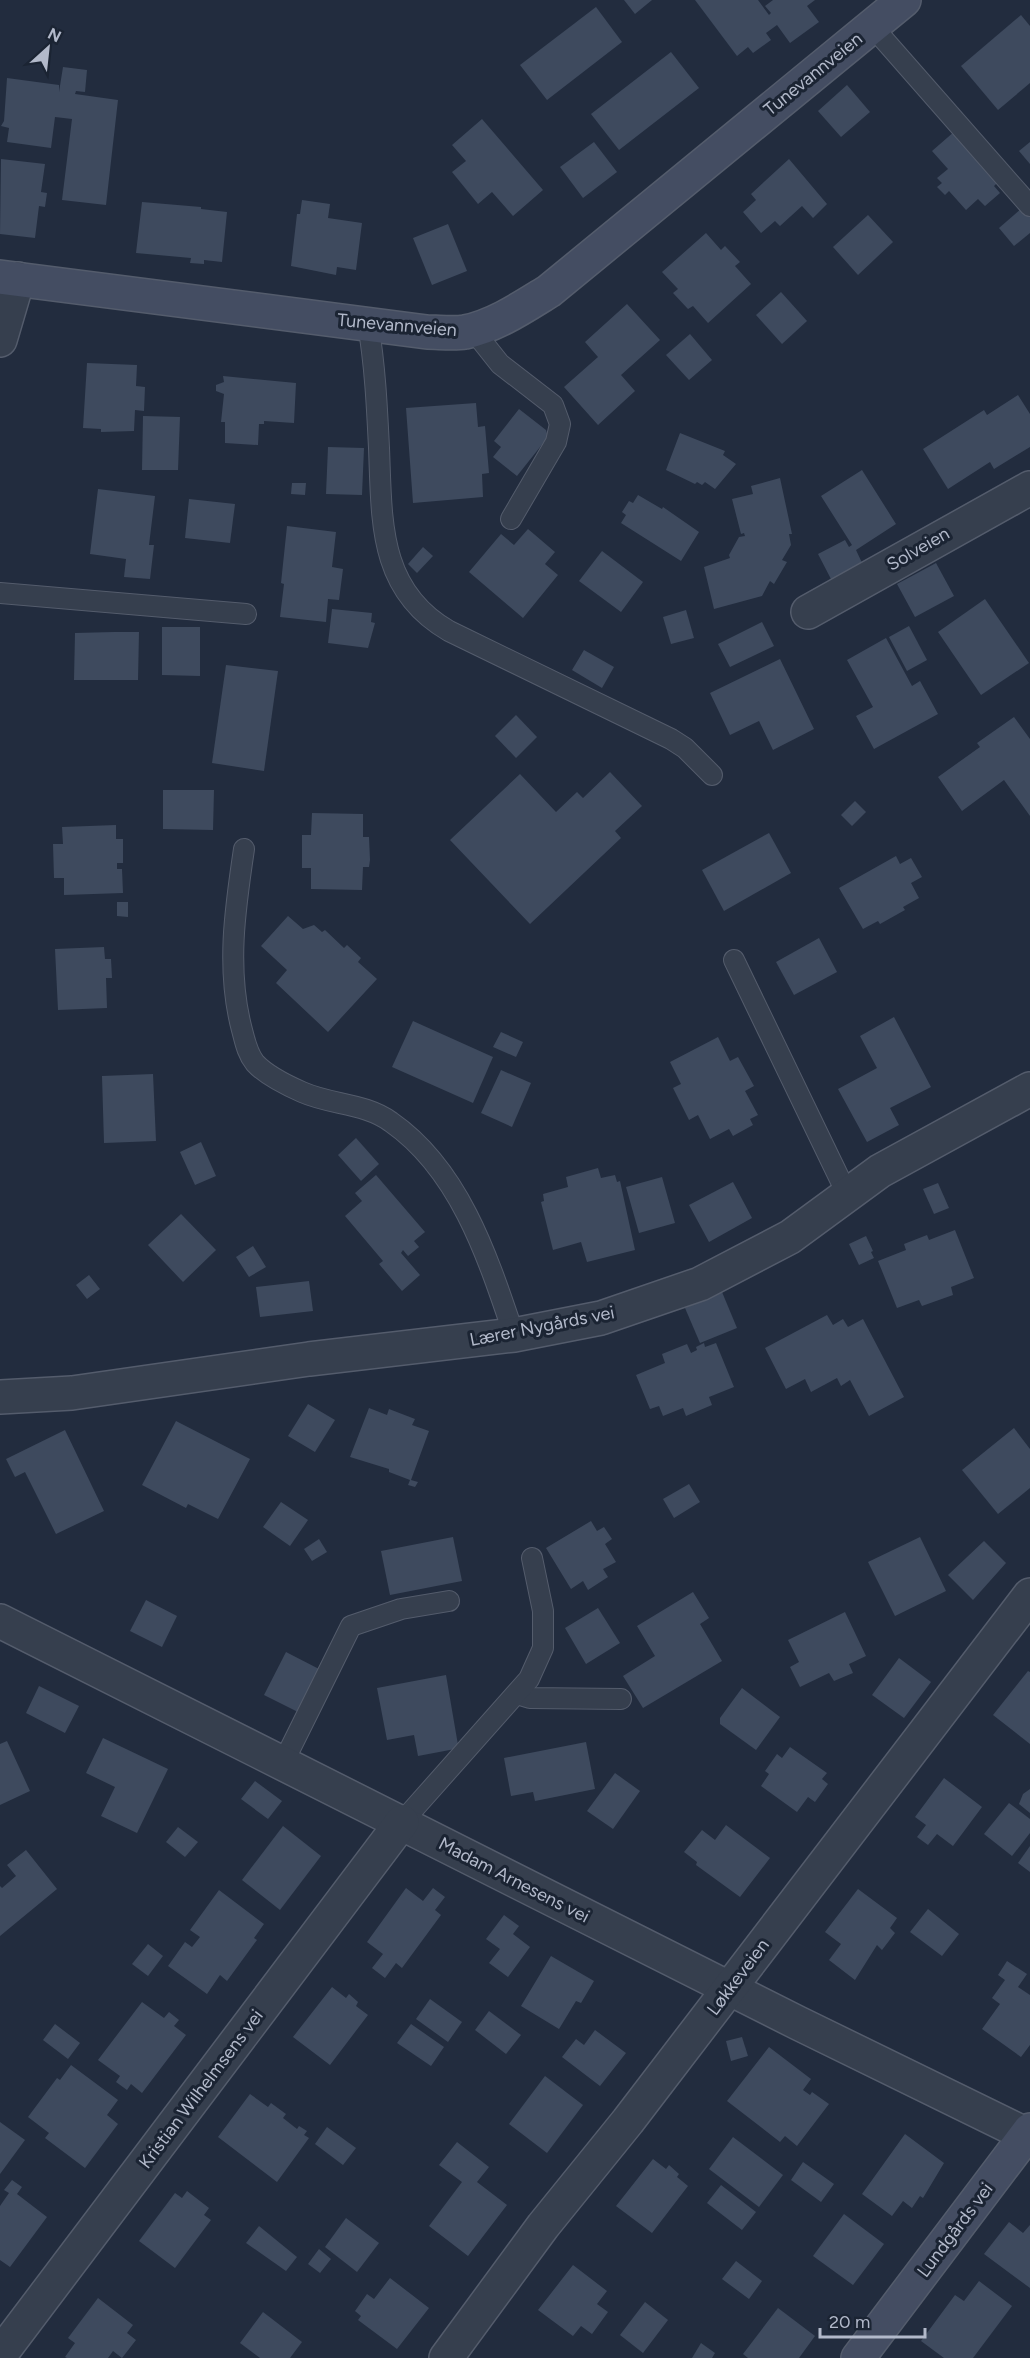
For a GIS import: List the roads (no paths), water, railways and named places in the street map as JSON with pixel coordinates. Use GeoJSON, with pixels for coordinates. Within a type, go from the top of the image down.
{"type":"FeatureCollection","features":[{"type":"Feature","properties":{"kind":"street","name":"Tunevannveien"},"geometry":{"type":"LineString","coordinates":[[9,278],[428,332],[462,333],[473,330],[516,311],[549,291],[903,0]]}},
{"type":"Feature","properties":{"kind":"street"},"geometry":{"type":"LineString","coordinates":[[0,340],[9,278]]}},
{"type":"Feature","properties":{"kind":"street","name":"Solveien"},"geometry":{"type":"LineString","coordinates":[[808,612],[1030,488]]}},
{"type":"Feature","properties":{"kind":"street","name":"Lærer Nygårds vei"},"geometry":{"type":"LineString","coordinates":[[0,1397],[72,1393],[309,1359],[513,1335],[601,1318],[700,1284],[790,1237],[880,1171],[1030,1089]]}},
{"type":"Feature","properties":{"kind":"street","name":"Løkkeveien"},"geometry":{"type":"LineString","coordinates":[[446,2358],[543,2226],[628,2121],[1030,1595]]}},
{"type":"Feature","properties":{"kind":"street","name":"Madam Arnesens vei"},"geometry":{"type":"LineString","coordinates":[[0,1621],[730,1988],[1029,2134]]}},
{"type":"Feature","properties":{"kind":"street","name":"Kristian Wilhelmsens vei"},"geometry":{"type":"LineString","coordinates":[[0,2355],[402,1822]]}},
{"type":"Feature","properties":{"kind":"street","name":"Lundgårds vei"},"geometry":{"type":"LineString","coordinates":[[858,2358],[1029,2134]]}},
{"type":"Feature","properties":{"kind":"lane","name":"Tunevannveien"},"geometry":{"type":"LineString","coordinates":[[872,26],[1030,206]]}},
{"type":"Feature","properties":{"kind":"lane"},"geometry":{"type":"LineString","coordinates":[[368,324],[377,404],[384,539],[399,582],[412,601],[432,621],[449,631],[671,739],[685,748],[712,775]]}},
{"type":"Feature","properties":{"kind":"lane"},"geometry":{"type":"LineString","coordinates":[[473,330],[500,364],[553,405],[560,424],[555,442],[511,519]]}},
{"type":"Feature","properties":{"kind":"lane"},"geometry":{"type":"LineString","coordinates":[[0,593],[246,614]]}},
{"type":"Feature","properties":{"kind":"lane"},"geometry":{"type":"LineString","coordinates":[[244,849],[234,921],[233,979],[237,1010],[248,1052],[265,1071],[295,1089],[314,1097],[376,1111],[431,1156],[477,1235],[492,1270],[513,1335]]}},
{"type":"Feature","properties":{"kind":"lane"},"geometry":{"type":"LineString","coordinates":[[734,960],[847,1194]]}},
{"type":"Feature","properties":{"kind":"lane"},"geometry":{"type":"LineString","coordinates":[[402,1822],[529,1679],[543,1648],[543,1611],[532,1558]]}},
{"type":"Feature","properties":{"kind":"lane"},"geometry":{"type":"LineString","coordinates":[[283,1763],[351,1626],[401,1609],[449,1601]]}},
{"type":"Feature","properties":{"kind":"lane"},"geometry":{"type":"LineString","coordinates":[[517,1694],[530,1698],[621,1699]]}}]}
